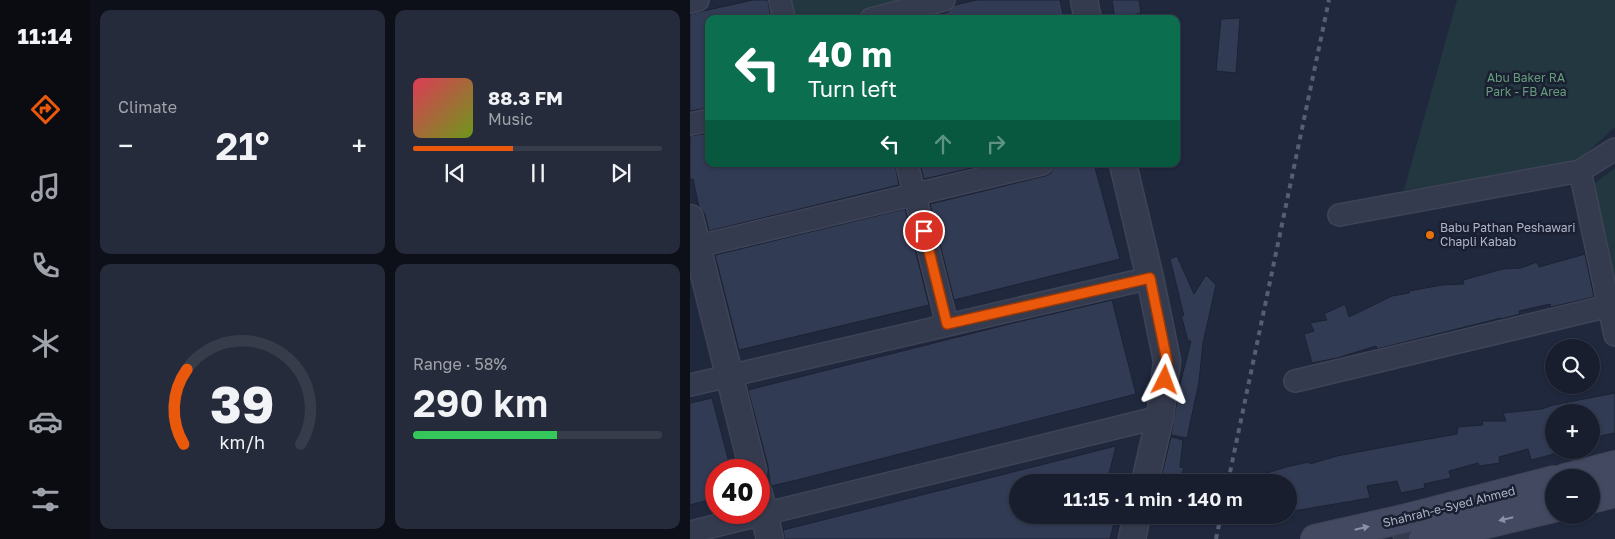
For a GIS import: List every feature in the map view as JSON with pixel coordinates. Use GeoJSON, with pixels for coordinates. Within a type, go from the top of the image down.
{"type":"FeatureCollection","features":[{"type":"Feature","properties":{"kind":"main road"},"geometry":{"type":"LineString","coordinates":[[1600,469],[1615,465]]}},
{"type":"Feature","properties":{"kind":"main road","name":"Shahrah-e-Syed Ahmed"},"geometry":{"type":"LineString","coordinates":[[1315,539],[1406,529],[1545,483]]}},
{"type":"Feature","properties":{"kind":"main road"},"geometry":{"type":"LineString","coordinates":[[1600,497],[1615,493]]}},
{"type":"Feature","properties":{"kind":"main road","name":"Shahrah-e-Syed Ahmed"},"geometry":{"type":"LineString","coordinates":[[1423,539],[1545,510]]}},
{"type":"Feature","properties":{"kind":"street"},"geometry":{"type":"LineString","coordinates":[[690,2],[698,0]]}},
{"type":"Feature","properties":{"kind":"street"},"geometry":{"type":"LineString","coordinates":[[780,0],[783,15]]}},
{"type":"Feature","properties":{"kind":"street"},"geometry":{"type":"LineString","coordinates":[[887,15],[944,0]]}},
{"type":"Feature","properties":{"kind":"street"},"geometry":{"type":"LineString","coordinates":[[1084,0],[1087,15]]}},
{"type":"Feature","properties":{"kind":"street"},"geometry":{"type":"LineString","coordinates":[[690,124],[705,121]]}},
{"type":"Feature","properties":{"kind":"street"},"geometry":{"type":"LineString","coordinates":[[1339,215],[1580,172],[1615,149]]}},
{"type":"Feature","properties":{"kind":"street"},"geometry":{"type":"LineString","coordinates":[[908,167],[947,324]]}},
{"type":"Feature","properties":{"kind":"street"},"geometry":{"type":"LineString","coordinates":[[693,247],[1029,167]]}},
{"type":"Feature","properties":{"kind":"street"},"geometry":{"type":"LineString","coordinates":[[1124,167],[1167,361],[1160,417],[1147,474]]}},
{"type":"Feature","properties":{"kind":"street"},"geometry":{"type":"LineString","coordinates":[[1580,172],[1615,334]]}},
{"type":"Feature","properties":{"kind":"street"},"geometry":{"type":"LineString","coordinates":[[690,218],[693,247],[750,459]]}},
{"type":"Feature","properties":{"kind":"street"},"geometry":{"type":"LineString","coordinates":[[690,385],[1150,278]]}},
{"type":"Feature","properties":{"kind":"street"},"geometry":{"type":"LineString","coordinates":[[1295,381],[1609,306]]}},
{"type":"Feature","properties":{"kind":"street"},"geometry":{"type":"LineString","coordinates":[[770,502],[1160,417]]}},
{"type":"Feature","properties":{"kind":"street"},"geometry":{"type":"LineString","coordinates":[[690,532],[710,524]]}},
{"type":"Feature","properties":{"kind":"street"},"geometry":{"type":"LineString","coordinates":[[766,524],[770,539]]}},
{"type":"Feature","properties":{"kind":"street"},"geometry":{"type":"LineString","coordinates":[[1132,539],[1135,524]]}},
{"type":"Feature","properties":{"kind":"green space"},"geometry":{"type":"Polygon","coordinates":[[[779,0],[943,0],[885,15],[783,15],[779,0]]]}},
{"type":"Feature","properties":{"kind":"green space","name":"Abu Baker RA Park - FB Area"},"geometry":{"type":"Polygon","coordinates":[[[1457,0],[1615,0],[1615,127],[1573,165],[1404,190],[1457,0]]]}},
{"type":"Feature","properties":{"kind":"green space"},"geometry":{"type":"Polygon","coordinates":[[[1615,168],[1615,290],[1591,186],[1615,168]]]}},
{"type":"Feature","properties":{"kind":"building"},"geometry":{"type":"Polygon","coordinates":[[[753,0],[768,0],[770,15],[705,15],[705,109],[690,111],[690,14],[753,0]]]}},
{"type":"Feature","properties":{"kind":"building"},"geometry":{"type":"Polygon","coordinates":[[[977,0],[1060,0],[1063,15],[938,15],[948,12],[955,5],[977,0]]]}},
{"type":"Feature","properties":{"kind":"building"},"geometry":{"type":"Polygon","coordinates":[[[1112,0],[1139,0],[1141,13],[1114,15],[1112,0]]]}},
{"type":"Feature","properties":{"kind":"building"},"geometry":{"type":"Polygon","coordinates":[[[1240,18],[1236,73],[1216,71],[1221,19],[1240,18]]]}},
{"type":"Feature","properties":{"kind":"building"},"geometry":{"type":"Polygon","coordinates":[[[705,134],[705,167],[896,167],[899,185],[709,231],[705,214],[699,207],[693,179],[690,180],[690,136],[705,134]]]}},
{"type":"Feature","properties":{"kind":"building"},"geometry":{"type":"Polygon","coordinates":[[[921,167],[976,167],[924,179],[921,167]]]}},
{"type":"Feature","properties":{"kind":"building"},"geometry":{"type":"Polygon","coordinates":[[[1053,167],[1095,167],[1120,259],[954,300],[930,204],[1051,173],[1053,167]]]}},
{"type":"Feature","properties":{"kind":"building"},"geometry":{"type":"Polygon","coordinates":[[[905,209],[929,305],[739,350],[715,255],[905,209]]]}},
{"type":"Feature","properties":{"kind":"building"},"geometry":{"type":"Polygon","coordinates":[[[1585,254],[1594,297],[1551,307],[1550,304],[1519,311],[1520,314],[1501,319],[1377,349],[1376,346],[1337,358],[1312,363],[1304,334],[1314,331],[1310,323],[1327,320],[1324,314],[1345,304],[1349,317],[1392,296],[1409,293],[1409,291],[1442,285],[1464,284],[1463,280],[1503,269],[1521,268],[1537,262],[1539,267],[1585,254]]]}},
{"type":"Feature","properties":{"kind":"building"},"geometry":{"type":"Polygon","coordinates":[[[1177,256],[1194,294],[1206,275],[1216,285],[1203,343],[1199,382],[1187,438],[1171,435],[1180,384],[1191,341],[1188,341],[1181,315],[1184,316],[1170,259],[1177,256]]]}},
{"type":"Feature","properties":{"kind":"building"},"geometry":{"type":"Polygon","coordinates":[[[1112,300],[1136,394],[771,486],[770,459],[766,459],[748,390],[1112,300]]]}},
{"type":"Feature","properties":{"kind":"building"},"geometry":{"type":"Polygon","coordinates":[[[1615,393],[1615,433],[1600,436],[1600,404],[1558,404],[1615,393]]]}},
{"type":"Feature","properties":{"kind":"building"},"geometry":{"type":"Polygon","coordinates":[[[712,398],[728,459],[705,459],[705,501],[690,505],[690,403],[712,398]]]}},
{"type":"Feature","properties":{"kind":"building"},"geometry":{"type":"Polygon","coordinates":[[[1545,408],[1545,456],[1531,460],[1528,449],[1499,457],[1500,463],[1479,466],[1478,463],[1449,471],[1451,478],[1424,484],[1425,488],[1401,493],[1397,481],[1367,486],[1370,498],[1297,510],[1297,474],[1264,474],[1337,456],[1457,434],[1458,427],[1483,425],[1482,421],[1506,421],[1503,413],[1545,408]]]}},
{"type":"Feature","properties":{"kind":"building"},"geometry":{"type":"Polygon","coordinates":[[[1171,437],[1183,440],[1180,467],[1184,468],[1182,474],[1162,474],[1171,437]]]}},
{"type":"Feature","properties":{"kind":"building"},"geometry":{"type":"Polygon","coordinates":[[[1116,446],[1109,474],[1009,474],[1009,524],[1114,524],[1110,539],[785,539],[783,530],[1116,446]]]}},
{"type":"Feature","properties":{"kind":"railway"},"geometry":{"type":"LineString","coordinates":[[1230,474],[1329,0]]}},
{"type":"Feature","properties":{"kind":"railway"},"geometry":{"type":"LineString","coordinates":[[1216,539],[1219,524]]}},
{"type":"Feature","properties":{"kind":"place","name":"Babu Pathan Peshawari Chapli Kabab"},"geometry":{"type":"Point","coordinates":[1430,235]}},
{"type":"Feature","properties":{"kind":"route"},"geometry":{"type":"LineString","coordinates":[[924,231],[947,324],[1150,278],[1167,361],[1165,380]]}}]}
